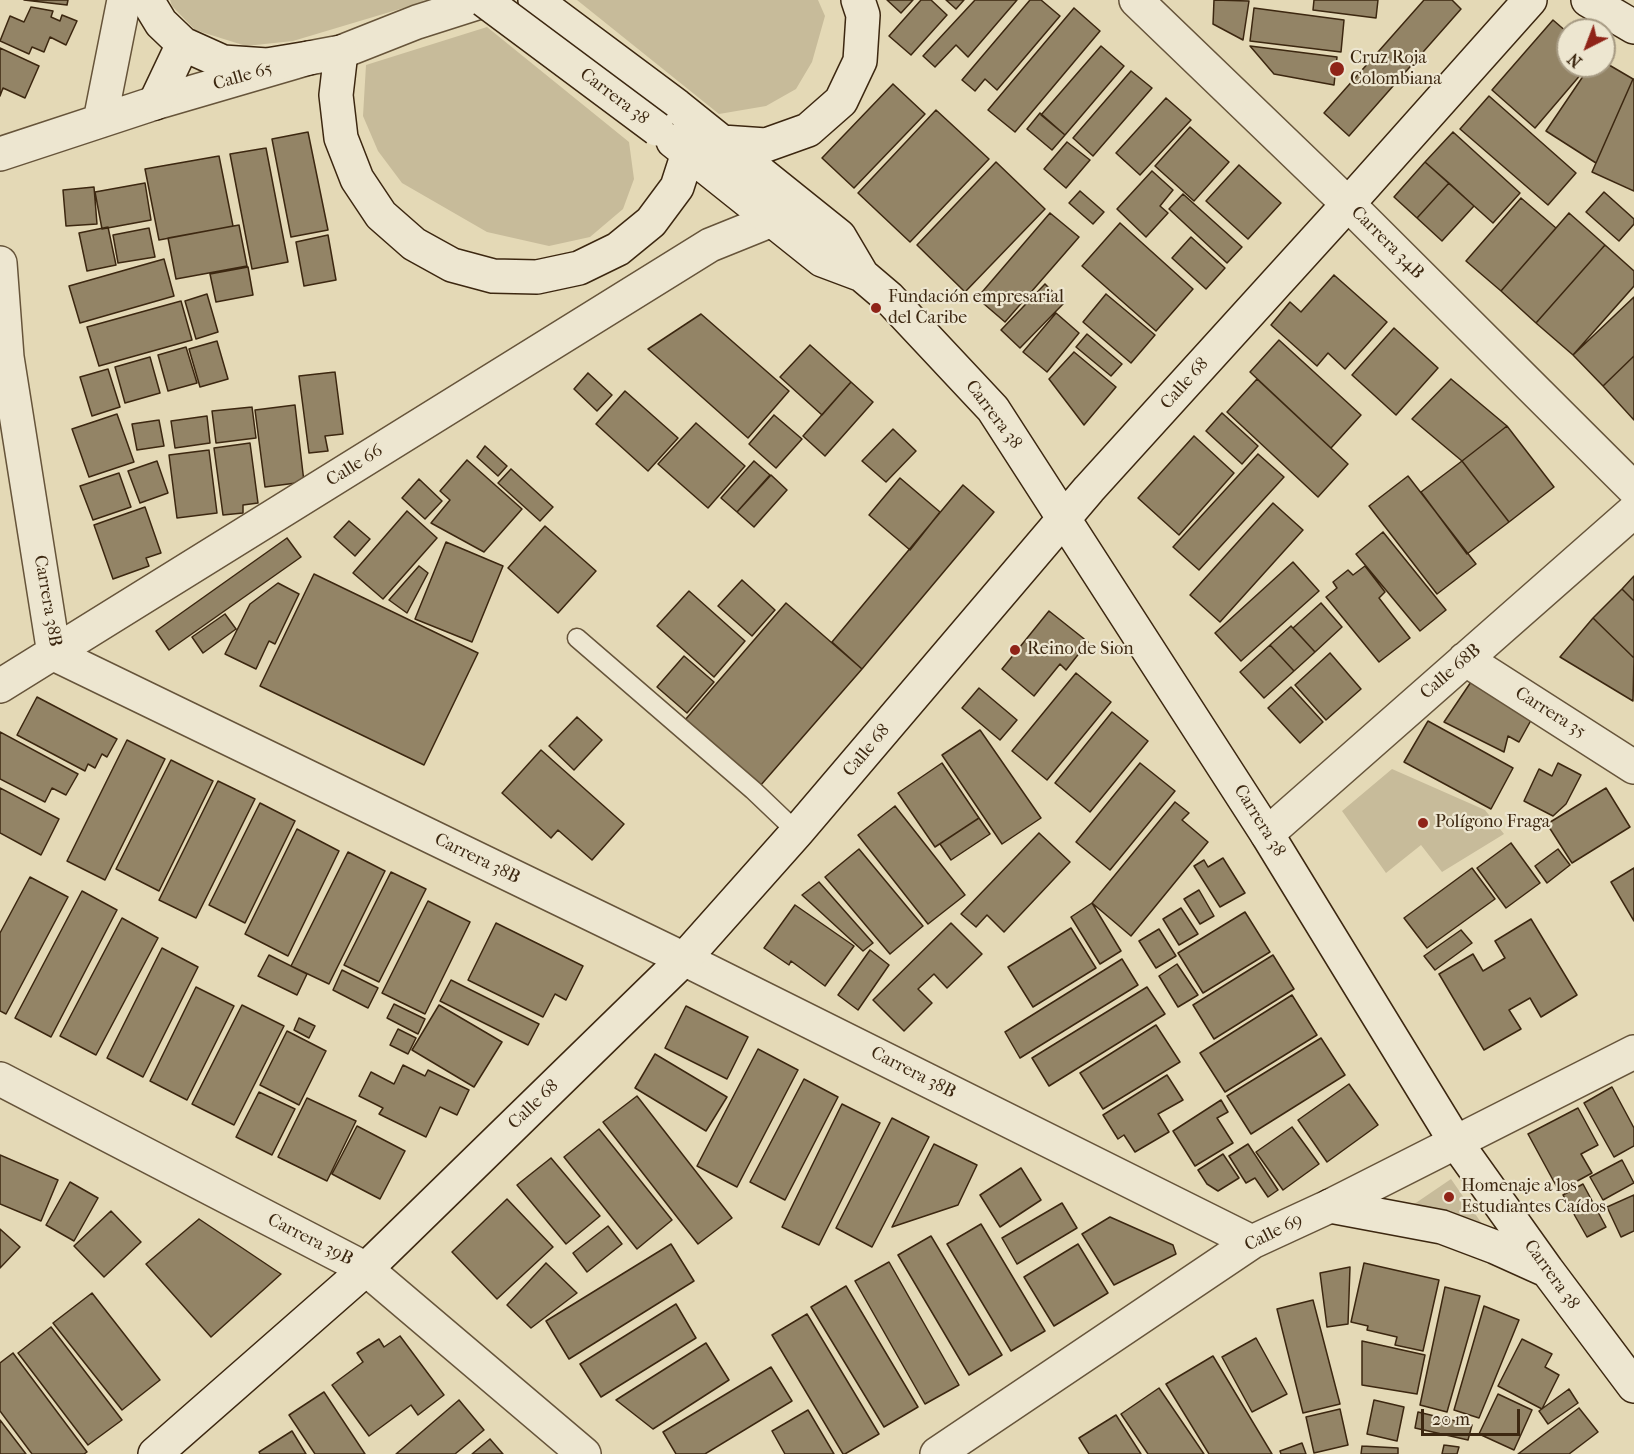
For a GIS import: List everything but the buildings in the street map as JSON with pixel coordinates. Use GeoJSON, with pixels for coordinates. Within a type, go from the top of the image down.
{"type":"FeatureCollection","features":[{"type":"Feature","properties":{"kind":"street"},"geometry":{"type":"LineString","coordinates":[[100,121],[124,0]]}},
{"type":"Feature","properties":{"kind":"street"},"geometry":{"type":"LineString","coordinates":[[147,0],[161,23],[183,44],[223,62],[267,65],[309,58]]}},
{"type":"Feature","properties":{"kind":"street","name":"Calle 65"},"geometry":{"type":"LineString","coordinates":[[0,154],[155,103],[309,58],[340,52],[417,22],[485,0]]}},
{"type":"Feature","properties":{"kind":"street","name":"Carrera 38"},"geometry":{"type":"LineString","coordinates":[[485,0],[667,118],[722,142],[839,236],[862,275],[889,298],[993,409],[1267,834],[1455,1142],[1634,1386]]}},
{"type":"Feature","properties":{"kind":"street","name":"Carrera 38"},"geometry":{"type":"LineString","coordinates":[[536,0],[667,118],[688,153],[822,260],[862,275]]}},
{"type":"Feature","properties":{"kind":"street"},"geometry":{"type":"LineString","coordinates":[[722,142],[766,145],[808,130],[841,101],[860,61],[863,15],[858,0]]}},
{"type":"Feature","properties":{"kind":"street","name":"Carrera 34B"},"geometry":{"type":"LineString","coordinates":[[1136,0],[1348,204],[1634,489]]}},
{"type":"Feature","properties":{"kind":"street","name":"Calle 68"},"geometry":{"type":"LineString","coordinates":[[155,1454],[366,1269],[684,959],[797,832],[1089,489],[1530,0]]}},
{"type":"Feature","properties":{"kind":"street"},"geometry":{"type":"LineString","coordinates":[[1588,0],[1634,27]]}},
{"type":"Feature","properties":{"kind":"street"},"geometry":{"type":"LineString","coordinates":[[155,103],[183,44]]}},
{"type":"Feature","properties":{"kind":"street"},"geometry":{"type":"LineString","coordinates":[[340,52],[336,95],[340,128],[357,179],[381,215],[414,244],[452,265],[493,276],[537,277],[579,268],[618,249],[651,222],[678,187],[688,153]]}},
{"type":"Feature","properties":{"kind":"street","name":"Calle 66"},"geometry":{"type":"LineString","coordinates":[[710,245],[743,197]]}},
{"type":"Feature","properties":{"kind":"street","name":"Calle 66"},"geometry":{"type":"LineString","coordinates":[[0,686],[710,245],[772,220]]}},
{"type":"Feature","properties":{"kind":"street","name":"Carrera 38B"},"geometry":{"type":"LineString","coordinates":[[0,263],[4,358],[54,654],[684,959],[1252,1242]]}},
{"type":"Feature","properties":{"kind":"street","name":"Calle 68B"},"geometry":{"type":"LineString","coordinates":[[1267,834],[1634,511]]}},
{"type":"Feature","properties":{"kind":"street","name":"Carrera 35"},"geometry":{"type":"LineString","coordinates":[[1466,659],[1634,767]]}},
{"type":"Feature","properties":{"kind":"street","name":"Calle 69"},"geometry":{"type":"LineString","coordinates":[[937,1454],[1252,1242],[1330,1206],[1634,1052]]}},
{"type":"Feature","properties":{"kind":"street","name":"Carrera 39B"},"geometry":{"type":"LineString","coordinates":[[0,1079],[366,1269],[584,1454]]}},
{"type":"Feature","properties":{"kind":"street"},"geometry":{"type":"LineString","coordinates":[[1330,1206],[1442,1227],[1495,1246],[1547,1270]]}},
{"type":"Feature","properties":{"kind":"lane"},"geometry":{"type":"LineString","coordinates":[[577,638],[753,790],[797,832]]}},
{"type":"Feature","properties":{"kind":"shaded area"},"geometry":{"type":"Polygon","coordinates":[[[170,0],[430,0],[293,41],[246,46],[195,30],[172,6],[170,0]]]}},
{"type":"Feature","properties":{"kind":"shaded area"},"geometry":{"type":"Polygon","coordinates":[[[577,0],[818,0],[825,16],[812,62],[796,89],[766,106],[719,114],[577,0]]]}},
{"type":"Feature","properties":{"kind":"shaded area"},"geometry":{"type":"Polygon","coordinates":[[[487,27],[629,142],[634,179],[623,209],[590,237],[549,246],[487,232],[402,183],[378,151],[363,116],[366,65],[487,27]]]}},
{"type":"Feature","properties":{"kind":"shaded area","name":"Polígono Fraga"},"geometry":{"type":"Polygon","coordinates":[[[1392,769],[1485,810],[1504,834],[1442,872],[1421,845],[1386,873],[1342,811],[1392,769]]]}},
{"type":"Feature","properties":{"kind":"shaded area"},"geometry":{"type":"Polygon","coordinates":[[[1451,1179],[1489,1234],[1404,1211],[1451,1179]]]}},
{"type":"Feature","properties":{"kind":"place","name":"Cruz Roja Colombiana"},"geometry":{"type":"Point","coordinates":[1337,69]}},
{"type":"Feature","properties":{"kind":"place","name":"Fundación empresarial del Caribe"},"geometry":{"type":"Point","coordinates":[876,308]}},
{"type":"Feature","properties":{"kind":"place","name":"Reino de Sion"},"geometry":{"type":"Point","coordinates":[1015,650]}},
{"type":"Feature","properties":{"kind":"place","name":"Polígono Fraga"},"geometry":{"type":"Point","coordinates":[1423,823]}},
{"type":"Feature","properties":{"kind":"place","name":"Homenaje a los Estudiantes Caídos"},"geometry":{"type":"Point","coordinates":[1449,1197]}}]}
